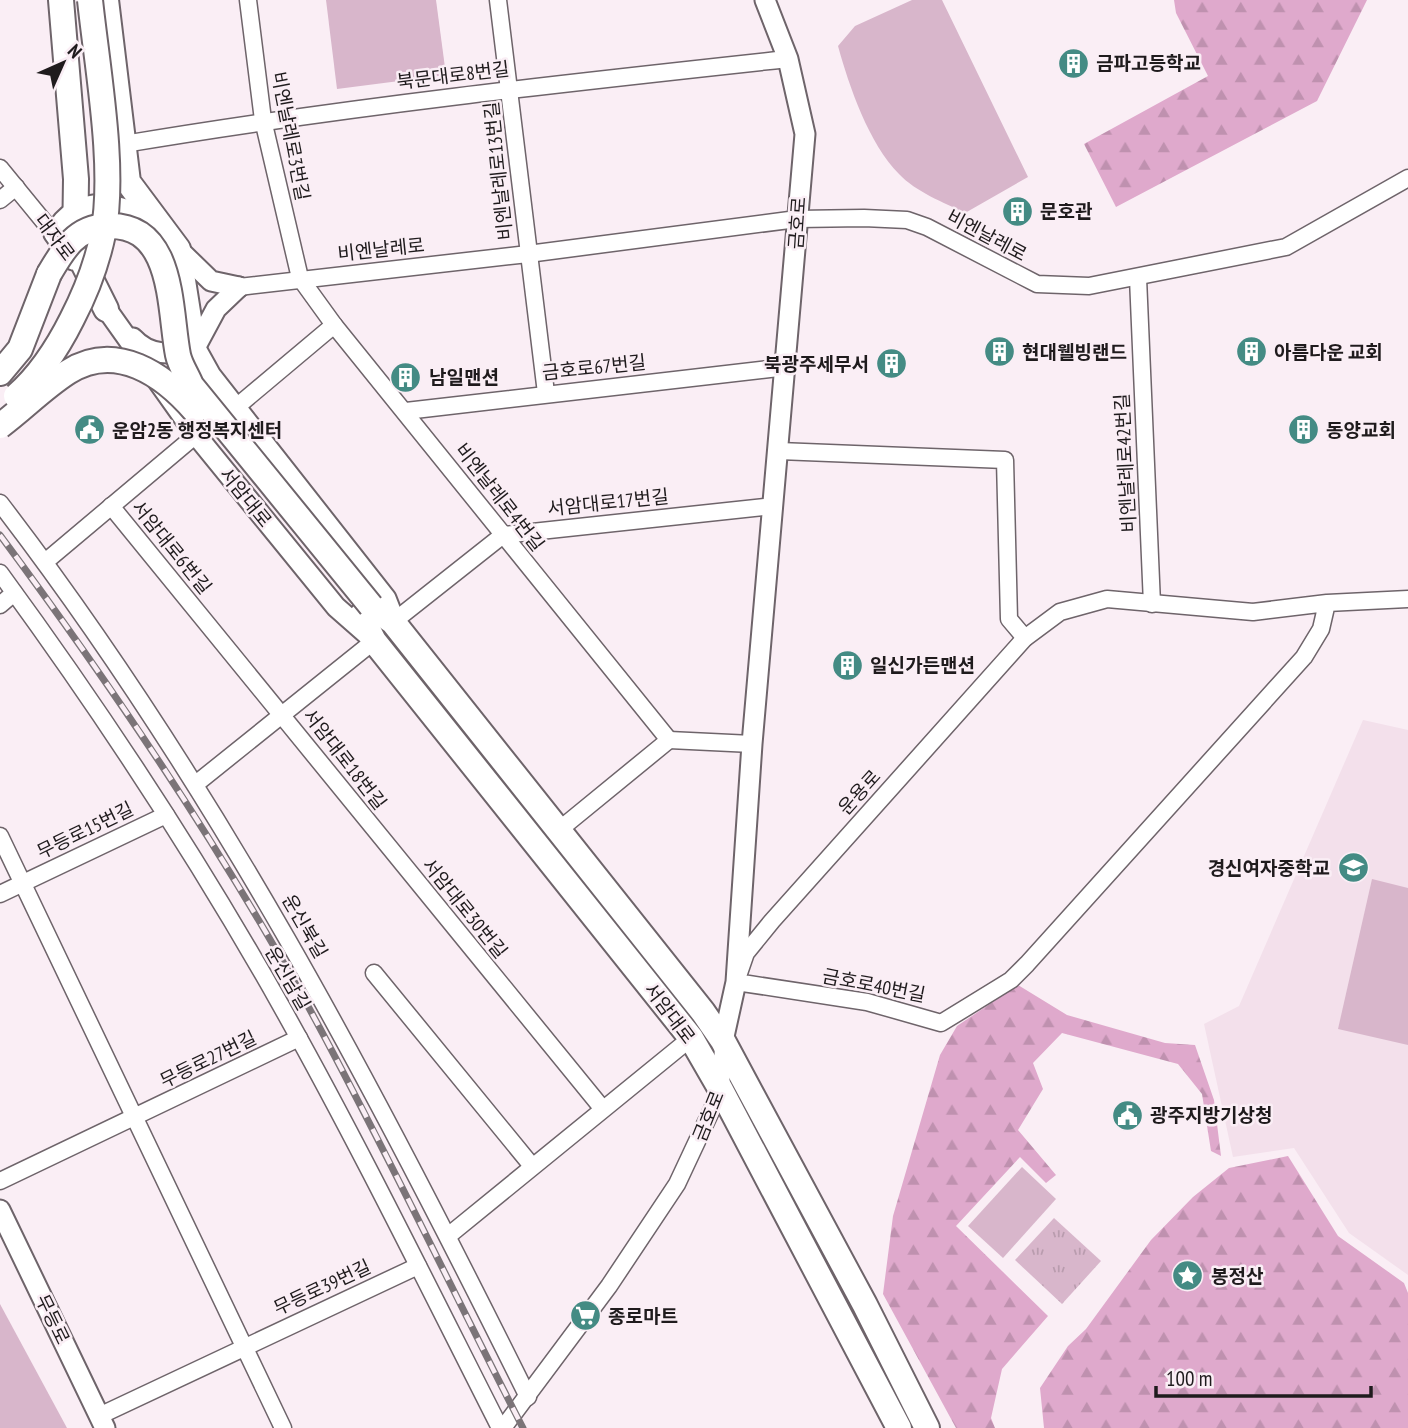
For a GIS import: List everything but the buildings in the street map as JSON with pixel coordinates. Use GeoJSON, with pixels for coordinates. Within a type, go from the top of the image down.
{"type":"FeatureCollection","features":[{"type":"Feature","properties":{"kind":"main road"},"geometry":{"type":"LineString","coordinates":[[61,0],[76,179],[75,247],[106,309]]}},
{"type":"Feature","properties":{"kind":"main road"},"geometry":{"type":"LineString","coordinates":[[0,392],[22,371],[60,314],[85,253],[89,233],[93,159],[76,0]]}},
{"type":"Feature","properties":{"kind":"main road"},"geometry":{"type":"LineString","coordinates":[[0,410],[28,385],[65,334],[81,301],[103,233],[107,200],[106,161],[90,0]]}},
{"type":"Feature","properties":{"kind":"main road"},"geometry":{"type":"LineString","coordinates":[[106,0],[128,182],[178,249],[194,350],[209,377],[384,600],[393,622]]}},
{"type":"Feature","properties":{"kind":"main road"},"geometry":{"type":"LineString","coordinates":[[0,373],[20,348],[49,274],[66,244],[95,226],[119,225],[139,233],[159,253],[167,277],[178,359],[191,384],[366,611]]}},
{"type":"Feature","properties":{"kind":"main road"},"geometry":{"type":"LineString","coordinates":[[0,426],[71,370],[97,362],[121,360],[156,373],[177,391],[366,611]]}},
{"type":"Feature","properties":{"kind":"main road","name":"서암대로"},"geometry":{"type":"LineString","coordinates":[[366,611],[393,622],[723,1041],[866,1306],[927,1428]]}},
{"type":"Feature","properties":{"kind":"main road","name":"서암대로"},"geometry":{"type":"LineString","coordinates":[[366,611],[374,641],[691,1038],[899,1428]]}},
{"type":"Feature","properties":{"kind":"street","name":"비엔날레로3번길"},"geometry":{"type":"LineString","coordinates":[[248,0],[263,120],[300,278]]}},
{"type":"Feature","properties":{"kind":"street","name":"비엔날레로13번길"},"geometry":{"type":"LineString","coordinates":[[498,0],[528,254]]}},
{"type":"Feature","properties":{"kind":"street","name":"금호로"},"geometry":{"type":"LineString","coordinates":[[501,1428],[528,1397],[662,1208],[708,1125],[721,1090],[723,1041],[736,982],[752,744],[787,367],[805,134],[788,59],[765,0]]}},
{"type":"Feature","properties":{"kind":"street","name":"북문대로8번길"},"geometry":{"type":"LineString","coordinates":[[124,144],[263,120],[510,89],[788,59]]}},
{"type":"Feature","properties":{"kind":"street","name":"대자로"},"geometry":{"type":"LineString","coordinates":[[0,169],[54,234],[106,309]]}},
{"type":"Feature","properties":{"kind":"street","name":"비엔날레로"},"geometry":{"type":"LineString","coordinates":[[239,287],[528,254],[797,219],[907,220],[940,233],[1037,284],[1089,286],[1286,247],[1408,178]]}},
{"type":"Feature","properties":{"kind":"street"},"geometry":{"type":"LineString","coordinates":[[0,200],[16,187]]}},
{"type":"Feature","properties":{"kind":"street"},"geometry":{"type":"LineString","coordinates":[[54,234],[60,223],[96,203],[119,205],[137,212],[211,281],[239,287]]}},
{"type":"Feature","properties":{"kind":"street"},"geometry":{"type":"LineString","coordinates":[[528,254],[546,393]]}},
{"type":"Feature","properties":{"kind":"street","name":"비엔날레로4번길"},"geometry":{"type":"LineString","coordinates":[[300,278],[334,325],[669,740]]}},
{"type":"Feature","properties":{"kind":"street","name":"비엔날레로42번길"},"geometry":{"type":"LineString","coordinates":[[1138,278],[1152,604]]}},
{"type":"Feature","properties":{"kind":"street"},"geometry":{"type":"LineString","coordinates":[[106,309],[140,346],[167,355],[194,350],[216,309],[239,287]]}},
{"type":"Feature","properties":{"kind":"street","name":"서암대로"},"geometry":{"type":"LineString","coordinates":[[106,309],[196,435],[336,607],[374,641]]}},
{"type":"Feature","properties":{"kind":"street"},"geometry":{"type":"LineString","coordinates":[[234,409],[334,325]]}},
{"type":"Feature","properties":{"kind":"street","name":"금호로67번길"},"geometry":{"type":"LineString","coordinates":[[406,411],[787,367]]}},
{"type":"Feature","properties":{"kind":"street","name":"서암대로6번길"},"geometry":{"type":"LineString","coordinates":[[45,562],[196,435]]}},
{"type":"Feature","properties":{"kind":"street"},"geometry":{"type":"LineString","coordinates":[[779,451],[1005,460],[1009,620],[1025,638]]}},
{"type":"Feature","properties":{"kind":"street","name":"운신북길"},"geometry":{"type":"LineString","coordinates":[[0,503],[113,656],[197,783],[329,1009],[448,1236],[528,1397]]}},
{"type":"Feature","properties":{"kind":"street","name":"서암대로6번길"},"geometry":{"type":"LineString","coordinates":[[111,506],[201,615]]}},
{"type":"Feature","properties":{"kind":"street","name":"서암대로17번길"},"geometry":{"type":"LineString","coordinates":[[503,535],[774,506]]}},
{"type":"Feature","properties":{"kind":"street"},"geometry":{"type":"LineString","coordinates":[[393,622],[503,535]]}},
{"type":"Feature","properties":{"kind":"street","name":"운신남길"},"geometry":{"type":"LineString","coordinates":[[0,573],[41,627],[166,815],[299,1038],[501,1428]]}},
{"type":"Feature","properties":{"kind":"street"},"geometry":{"type":"LineString","coordinates":[[0,605],[14,593]]}},
{"type":"Feature","properties":{"kind":"street","name":"운용로"},"geometry":{"type":"LineString","coordinates":[[736,982],[746,953],[772,921],[1025,638],[1060,612],[1107,599],[1253,612],[1327,603],[1408,599]]}},
{"type":"Feature","properties":{"kind":"street","name":"금호로40번길"},"geometry":{"type":"LineString","coordinates":[[736,982],[867,1002],[941,1023],[1011,980],[1304,657],[1321,629],[1327,603]]}},
{"type":"Feature","properties":{"kind":"street","name":"서암대로18번길"},"geometry":{"type":"LineString","coordinates":[[201,615],[373,829]]}},
{"type":"Feature","properties":{"kind":"street","name":"서암대로18번길"},"geometry":{"type":"LineString","coordinates":[[197,783],[374,641]]}},
{"type":"Feature","properties":{"kind":"street"},"geometry":{"type":"LineString","coordinates":[[559,830],[669,740],[752,744]]}},
{"type":"Feature","properties":{"kind":"street","name":"무등로15번길"},"geometry":{"type":"LineString","coordinates":[[0,894],[166,815]]}},
{"type":"Feature","properties":{"kind":"street","name":"서암대로30번길"},"geometry":{"type":"LineString","coordinates":[[373,829],[602,1108]]}},
{"type":"Feature","properties":{"kind":"street","name":"무등로15번길"},"geometry":{"type":"LineString","coordinates":[[0,836],[135,1117]]}},
{"type":"Feature","properties":{"kind":"street"},"geometry":{"type":"LineString","coordinates":[[373,973],[532,1166]]}},
{"type":"Feature","properties":{"kind":"street","name":"무등로27번길"},"geometry":{"type":"LineString","coordinates":[[0,1181],[299,1038]]}},
{"type":"Feature","properties":{"kind":"street"},"geometry":{"type":"LineString","coordinates":[[448,1236],[691,1038]]}},
{"type":"Feature","properties":{"kind":"street"},"geometry":{"type":"LineString","coordinates":[[135,1117],[283,1428]]}},
{"type":"Feature","properties":{"kind":"street","name":"무등로"},"geometry":{"type":"LineString","coordinates":[[0,1210],[102,1422]]}},
{"type":"Feature","properties":{"kind":"street","name":"무등로39번길"},"geometry":{"type":"LineString","coordinates":[[102,1422],[245,1347],[418,1266]]}},
{"type":"Feature","properties":{"kind":"shaded area","name":"경신여자중학교"},"geometry":{"type":"Polygon","coordinates":[[[1363,720],[1408,730],[1408,1275],[1349,1233],[1294,1148],[1233,1157],[1204,1024],[1239,1006],[1363,720]]]}},
{"type":"Feature","properties":{"kind":"green space"},"geometry":{"type":"Polygon","coordinates":[[[326,0],[436,0],[446,75],[337,89],[326,0]]]}},
{"type":"Feature","properties":{"kind":"green space"},"geometry":{"type":"Polygon","coordinates":[[[912,0],[942,0],[1028,177],[965,213],[913,186],[888,162],[861,114],[838,46],[855,26],[912,0]]]}},
{"type":"Feature","properties":{"kind":"green space"},"geometry":{"type":"Polygon","coordinates":[[[1174,0],[1367,0],[1317,101],[1116,207],[1084,144],[1208,76],[1176,13],[1174,0]]]}},
{"type":"Feature","properties":{"kind":"green space"},"geometry":{"type":"Polygon","coordinates":[[[1372,879],[1408,888],[1408,1045],[1338,1029],[1372,879]]]}},
{"type":"Feature","properties":{"kind":"green space"},"geometry":{"type":"Polygon","coordinates":[[[1018,985],[1067,1015],[1165,1043],[1195,1045],[1214,1100],[1221,1156],[1211,1151],[1202,1094],[1178,1064],[1062,1033],[1033,1063],[1043,1089],[1018,1130],[1056,1175],[1046,1183],[1020,1157],[956,1226],[1048,1316],[1002,1369],[991,1418],[995,1428],[956,1428],[883,1294],[893,1216],[940,1055],[957,1026],[1018,985]]]}},
{"type":"Feature","properties":{"kind":"green space"},"geometry":{"type":"Polygon","coordinates":[[[1288,1156],[1338,1236],[1404,1283],[1408,1293],[1408,1428],[1044,1428],[1040,1388],[1068,1346],[1086,1329],[1151,1240],[1193,1197],[1229,1168],[1288,1156]]]}},
{"type":"Feature","properties":{"kind":"green space"},"geometry":{"type":"Polygon","coordinates":[[[1022,1167],[1056,1199],[1003,1258],[968,1226],[1022,1167]]]}},
{"type":"Feature","properties":{"kind":"green space"},"geometry":{"type":"Polygon","coordinates":[[[1054,1218],[1101,1261],[1062,1304],[1015,1260],[1054,1218]]]}},
{"type":"Feature","properties":{"kind":"green space"},"geometry":{"type":"Polygon","coordinates":[[[0,1304],[67,1428],[0,1428],[0,1304]]]}},
{"type":"Feature","properties":{"kind":"railway"},"geometry":{"type":"LineString","coordinates":[[0,535],[83,649],[162,766],[274,946],[364,1112],[523,1428]]}},
{"type":"Feature","properties":{"kind":"place","name":"금파고등학교"},"geometry":{"type":"Point","coordinates":[1073,63]}},
{"type":"Feature","properties":{"kind":"place","name":"문호관"},"geometry":{"type":"Point","coordinates":[1017,211]}},
{"type":"Feature","properties":{"kind":"place","name":"현대웰빙랜드"},"geometry":{"type":"Point","coordinates":[999,352]}},
{"type":"Feature","properties":{"kind":"place","name":"아름다운 교회"},"geometry":{"type":"Point","coordinates":[1251,352]}},
{"type":"Feature","properties":{"kind":"place","name":"북광주세무서"},"geometry":{"type":"Point","coordinates":[892,364]}},
{"type":"Feature","properties":{"kind":"place","name":"남일맨션"},"geometry":{"type":"Point","coordinates":[406,377]}},
{"type":"Feature","properties":{"kind":"place","name":"운암2동 행정복지센터"},"geometry":{"type":"Point","coordinates":[89,430]}},
{"type":"Feature","properties":{"kind":"place","name":"동양교회"},"geometry":{"type":"Point","coordinates":[1303,430]}},
{"type":"Feature","properties":{"kind":"place","name":"일신가든맨션"},"geometry":{"type":"Point","coordinates":[847,665]}},
{"type":"Feature","properties":{"kind":"place","name":"경신여자중학교"},"geometry":{"type":"Point","coordinates":[1353,868]}},
{"type":"Feature","properties":{"kind":"place","name":"광주지방기상청"},"geometry":{"type":"Point","coordinates":[1127,1115]}},
{"type":"Feature","properties":{"kind":"place","name":"봉정산"},"geometry":{"type":"Point","coordinates":[1188,1276]}},
{"type":"Feature","properties":{"kind":"place","name":"종로마트"},"geometry":{"type":"Point","coordinates":[585,1316]}}]}
